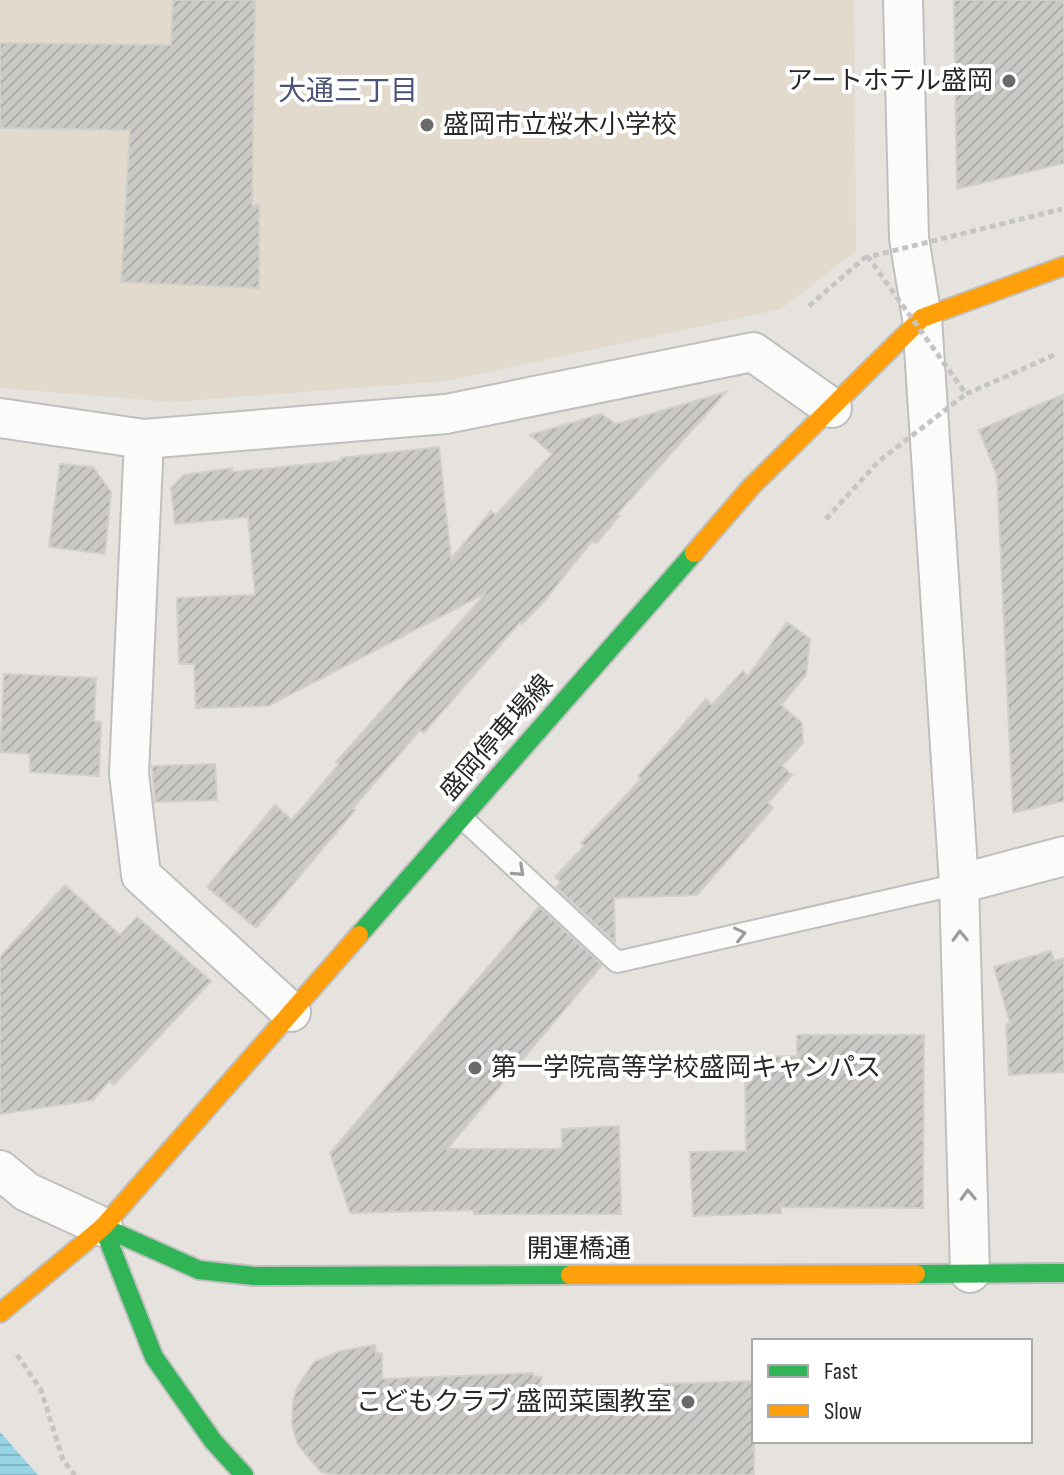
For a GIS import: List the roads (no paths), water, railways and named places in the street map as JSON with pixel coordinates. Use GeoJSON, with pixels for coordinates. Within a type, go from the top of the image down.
{"type":"FeatureCollection","features":[{"type":"Feature","properties":{"kind":"main road","name":"盛岡停車場線"},"geometry":{"type":"LineString","coordinates":[[6,1310],[103,1227],[751,487],[922,318],[1064,266]]}},
{"type":"Feature","properties":{"kind":"main road","name":"開運橋通"},"geometry":{"type":"LineString","coordinates":[[103,1227],[199,1270],[254,1276],[1064,1273]]}},
{"type":"Feature","properties":{"kind":"main road"},"geometry":{"type":"LineString","coordinates":[[103,1227],[154,1357],[213,1441],[244,1475]]}},
{"type":"Feature","properties":{"kind":"street"},"geometry":{"type":"LineString","coordinates":[[903,0],[909,238],[922,318],[959,884],[970,1273]]}},
{"type":"Feature","properties":{"kind":"street"},"geometry":{"type":"LineString","coordinates":[[0,418],[144,439],[446,414],[753,352],[832,408]]}},
{"type":"Feature","properties":{"kind":"street"},"geometry":{"type":"LineString","coordinates":[[144,439],[129,774],[141,875],[291,1012]]}},
{"type":"Feature","properties":{"kind":"street"},"geometry":{"type":"LineString","coordinates":[[959,884],[1064,856]]}},
{"type":"Feature","properties":{"kind":"street"},"geometry":{"type":"LineString","coordinates":[[0,1170],[27,1192],[103,1227]]}},
{"type":"Feature","properties":{"kind":"lane"},"geometry":{"type":"LineString","coordinates":[[462,818],[617,962],[959,884]]}},
{"type":"Feature","properties":{"kind":"water"},"geometry":{"type":"Polygon","coordinates":[[[0,1432],[38,1475],[0,1475],[0,1432]]]}},
{"type":"Feature","properties":{"kind":"place","name":"アートホテル盛岡"},"geometry":{"type":"Point","coordinates":[1009,81]}},
{"type":"Feature","properties":{"kind":"place","name":"盛岡市立桜木小学校"},"geometry":{"type":"Point","coordinates":[427,125]}},
{"type":"Feature","properties":{"kind":"place","name":"第一学院高等学校盛岡キャンパス"},"geometry":{"type":"Point","coordinates":[475,1068]}},
{"type":"Feature","properties":{"kind":"place","name":"こどもクラブ 盛岡菜園教室"},"geometry":{"type":"Point","coordinates":[688,1402]}},
{"type":"Feature","properties":{"kind":"district","name":"大通三丁目"},"geometry":{"type":"Point","coordinates":[348,91]}}]}
